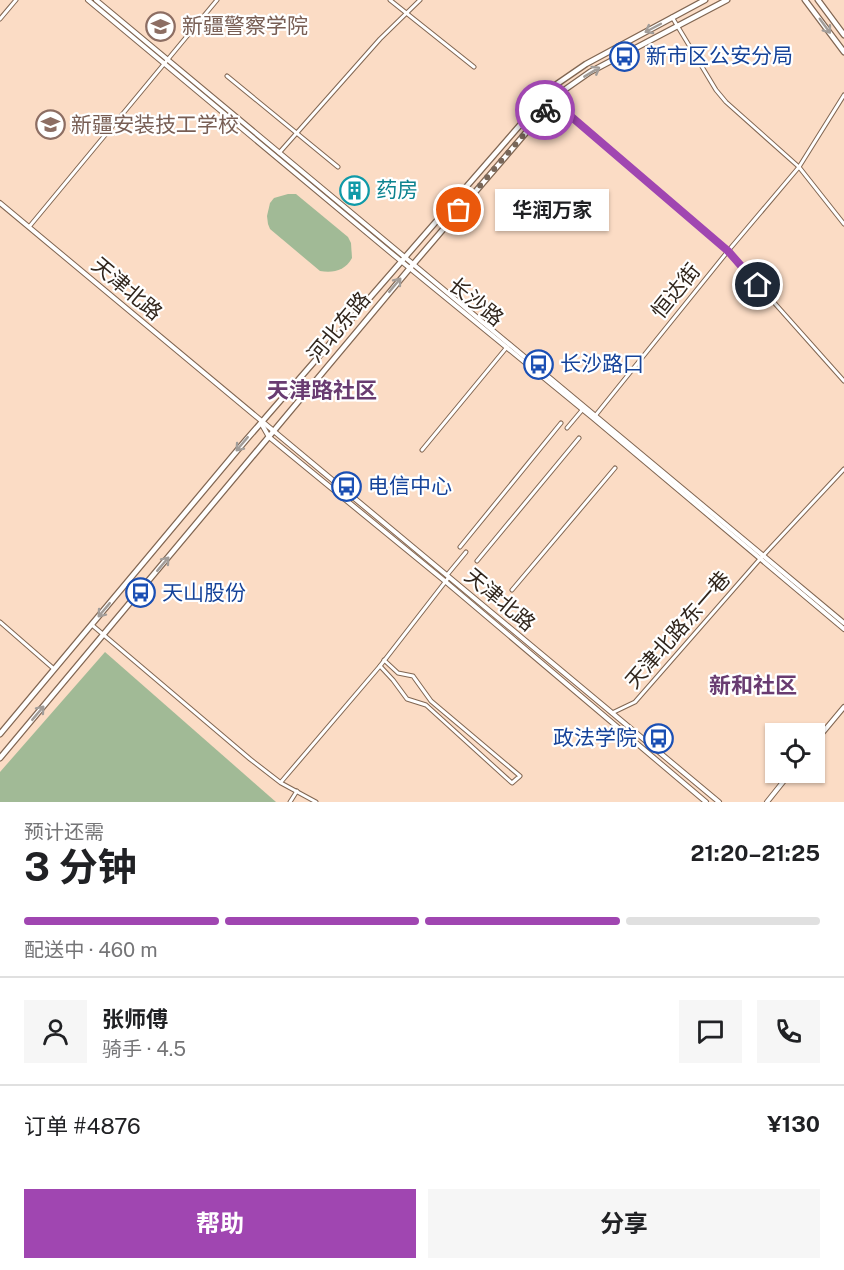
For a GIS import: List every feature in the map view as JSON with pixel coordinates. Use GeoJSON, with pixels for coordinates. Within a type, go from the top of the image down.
{"type":"FeatureCollection","features":[{"type":"Feature","properties":{"kind":"main road"},"geometry":{"type":"LineString","coordinates":[[0,734],[261,422],[554,86],[585,64],[705,0]]}},
{"type":"Feature","properties":{"kind":"main road","name":"河北东路"},"geometry":{"type":"LineString","coordinates":[[0,758],[560,93],[590,72],[727,0]]}},
{"type":"Feature","properties":{"kind":"main road"},"geometry":{"type":"LineString","coordinates":[[805,0],[844,52]]}},
{"type":"Feature","properties":{"kind":"main road"},"geometry":{"type":"LineString","coordinates":[[819,0],[844,35]]}},
{"type":"Feature","properties":{"kind":"street"},"geometry":{"type":"LineString","coordinates":[[0,19],[16,0]]}},
{"type":"Feature","properties":{"kind":"street","name":"长沙路"},"geometry":{"type":"LineString","coordinates":[[88,0],[279,153],[403,259]]}},
{"type":"Feature","properties":{"kind":"street","name":"长沙路"},"geometry":{"type":"LineString","coordinates":[[96,0],[165,62],[594,416],[844,628]]}},
{"type":"Feature","properties":{"kind":"street"},"geometry":{"type":"LineString","coordinates":[[28,227],[217,0]]}},
{"type":"Feature","properties":{"kind":"street"},"geometry":{"type":"LineString","coordinates":[[390,0],[474,67]]}},
{"type":"Feature","properties":{"kind":"street"},"geometry":{"type":"LineString","coordinates":[[279,153],[365,56],[420,0]]}},
{"type":"Feature","properties":{"kind":"street"},"geometry":{"type":"LineString","coordinates":[[672,17],[716,90],[726,102],[799,167],[844,224]]}},
{"type":"Feature","properties":{"kind":"street"},"geometry":{"type":"LineString","coordinates":[[227,76],[338,167]]}},
{"type":"Feature","properties":{"kind":"street"},"geometry":{"type":"LineString","coordinates":[[546,95],[728,251],[844,381]]}},
{"type":"Feature","properties":{"kind":"street","name":"恒达街"},"geometry":{"type":"LineString","coordinates":[[594,416],[799,167],[844,95]]}},
{"type":"Feature","properties":{"kind":"street","name":"天津北路"},"geometry":{"type":"LineString","coordinates":[[0,203],[718,802]]}},
{"type":"Feature","properties":{"kind":"street","name":"长沙路"},"geometry":{"type":"LineString","coordinates":[[412,266],[507,347],[594,416]]}},
{"type":"Feature","properties":{"kind":"street"},"geometry":{"type":"LineString","coordinates":[[422,450],[507,347]]}},
{"type":"Feature","properties":{"kind":"street"},"geometry":{"type":"LineString","coordinates":[[567,428],[583,409]]}},
{"type":"Feature","properties":{"kind":"street","name":"天津北路"},"geometry":{"type":"LineString","coordinates":[[261,422],[269,437],[446,582],[706,802]]}},
{"type":"Feature","properties":{"kind":"street"},"geometry":{"type":"LineString","coordinates":[[460,547],[561,423]]}},
{"type":"Feature","properties":{"kind":"street"},"geometry":{"type":"LineString","coordinates":[[477,561],[579,438]]}},
{"type":"Feature","properties":{"kind":"street"},"geometry":{"type":"LineString","coordinates":[[512,590],[615,468]]}},
{"type":"Feature","properties":{"kind":"street","name":"天津北路东一巷"},"geometry":{"type":"LineString","coordinates":[[612,713],[635,702],[762,557],[844,469]]}},
{"type":"Feature","properties":{"kind":"street"},"geometry":{"type":"LineString","coordinates":[[281,783],[380,666],[446,582],[466,552]]}},
{"type":"Feature","properties":{"kind":"street","name":"长沙路"},"geometry":{"type":"LineString","coordinates":[[762,557],[844,623]]}},
{"type":"Feature","properties":{"kind":"street"},"geometry":{"type":"LineString","coordinates":[[0,622],[54,669]]}},
{"type":"Feature","properties":{"kind":"street"},"geometry":{"type":"LineString","coordinates":[[92,624],[250,759],[281,783],[316,802]]}},
{"type":"Feature","properties":{"kind":"street"},"geometry":{"type":"LineString","coordinates":[[380,666],[407,699],[426,705],[512,783],[520,776],[431,700],[413,676],[398,673],[384,660]]}},
{"type":"Feature","properties":{"kind":"street"},"geometry":{"type":"LineString","coordinates":[[825,730],[844,707]]}},
{"type":"Feature","properties":{"kind":"street"},"geometry":{"type":"LineString","coordinates":[[767,802],[782,783]]}},
{"type":"Feature","properties":{"kind":"street"},"geometry":{"type":"LineString","coordinates":[[290,802],[297,791]]}},
{"type":"Feature","properties":{"kind":"green space"},"geometry":{"type":"Polygon","coordinates":[[[296,194],[348,237],[351,243],[352,258],[346,266],[330,272],[320,271],[270,229],[267,216],[270,203],[274,198],[296,194]]]}},
{"type":"Feature","properties":{"kind":"green space"},"geometry":{"type":"Polygon","coordinates":[[[105,652],[276,802],[0,802],[0,772],[105,652]]]}},
{"type":"Feature","properties":{"kind":"way so far"},"geometry":{"type":"LineString","coordinates":[[459,210],[545,110]]}},
{"type":"Feature","properties":{"kind":"place","name":"新疆警察学院"},"geometry":{"type":"Point","coordinates":[161,26]}},
{"type":"Feature","properties":{"kind":"place","name":"新市区公安分局"},"geometry":{"type":"Point","coordinates":[625,56]}},
{"type":"Feature","properties":{"kind":"place","name":"新疆安装技工学校"},"geometry":{"type":"Point","coordinates":[50,125]}},
{"type":"Feature","properties":{"kind":"place","name":"药房"},"geometry":{"type":"Point","coordinates":[355,190]}},
{"type":"Feature","properties":{"kind":"place","name":"华润万家"},"geometry":{"type":"Point","coordinates":[459,210]}},
{"type":"Feature","properties":{"kind":"place","name":"长沙路口"},"geometry":{"type":"Point","coordinates":[539,364]}},
{"type":"Feature","properties":{"kind":"place","name":"电信中心"},"geometry":{"type":"Point","coordinates":[347,486]}},
{"type":"Feature","properties":{"kind":"place","name":"天山股份"},"geometry":{"type":"Point","coordinates":[141,593]}},
{"type":"Feature","properties":{"kind":"place","name":"政法学院"},"geometry":{"type":"Point","coordinates":[658,738]}},
{"type":"Feature","properties":{"kind":"district","name":"天津路社区"},"geometry":{"type":"Point","coordinates":[322,390]}},
{"type":"Feature","properties":{"kind":"district","name":"新和社区"},"geometry":{"type":"Point","coordinates":[753,685]}},
{"type":"Feature","properties":{"kind":"route"},"geometry":{"type":"LineString","coordinates":[[545,110],[553,101],[728,251],[758,285]]}}]}
